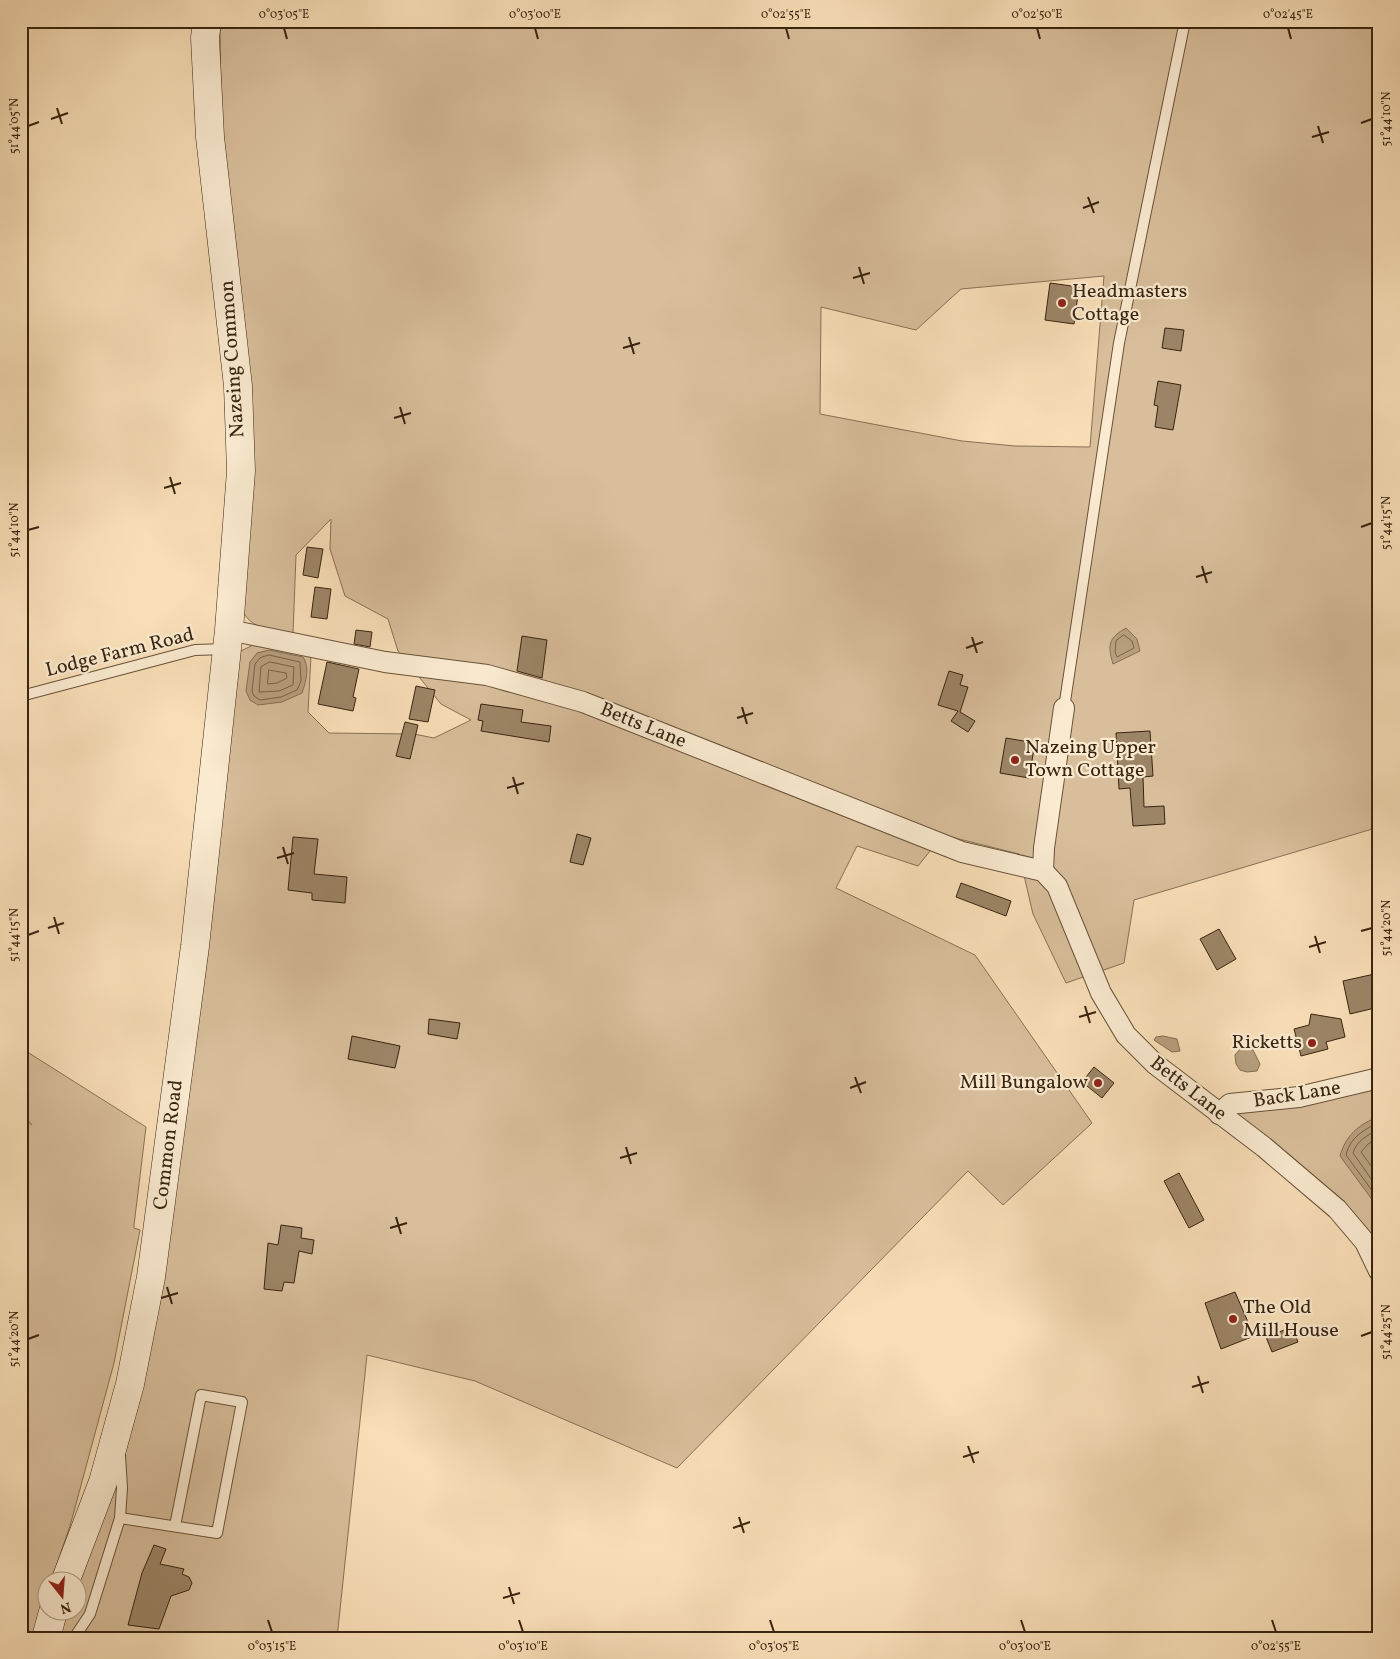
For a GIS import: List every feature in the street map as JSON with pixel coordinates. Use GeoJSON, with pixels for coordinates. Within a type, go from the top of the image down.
{"type":"FeatureCollection","features":[{"type":"Feature","properties":{"kind":"street","name":"Nazeing Common"},"geometry":{"type":"LineString","coordinates":[[207,21],[205,38],[210,137],[232,318],[241,471],[223,698]]}},
{"type":"Feature","properties":{"kind":"street","name":"Betts Lane"},"geometry":{"type":"LineString","coordinates":[[228,640],[487,675],[583,702],[954,849],[1043,871],[1057,886],[1101,993],[1126,1035],[1155,1064],[1264,1147],[1337,1208],[1365,1242],[1379,1271]]}},
{"type":"Feature","properties":{"kind":"street","name":"Common Road"},"geometry":{"type":"LineString","coordinates":[[69,1572],[103,1482],[130,1384],[145,1306],[166,1173],[195,946],[223,698]]}},
{"type":"Feature","properties":{"kind":"street"},"geometry":{"type":"LineString","coordinates":[[1043,871],[1044,848],[1064,708]]}},
{"type":"Feature","properties":{"kind":"street","name":"Back Lane"},"geometry":{"type":"LineString","coordinates":[[1219,1114],[1230,1104],[1299,1097],[1379,1078]]}},
{"type":"Feature","properties":{"kind":"street"},"geometry":{"type":"LineString","coordinates":[[46,1638],[50,1622]]}},
{"type":"Feature","properties":{"kind":"lane"},"geometry":{"type":"LineString","coordinates":[[1064,708],[1119,343],[1186,21]]}},
{"type":"Feature","properties":{"kind":"lane","name":"Lodge Farm Road"},"geometry":{"type":"LineString","coordinates":[[21,696],[228,640]]}},
{"type":"Feature","properties":{"kind":"lane"},"geometry":{"type":"LineString","coordinates":[[120,1518],[217,1533],[242,1402],[201,1396],[175,1526]]}},
{"type":"Feature","properties":{"kind":"lane"},"geometry":{"type":"LineString","coordinates":[[74,1638],[90,1614],[120,1518],[121,1461],[116,1435]]}},
{"type":"Feature","properties":{"kind":"shaded area"},"geometry":{"type":"Polygon","coordinates":[[[220,21],[1379,21],[1379,827],[1134,900],[1124,963],[1066,983],[1033,914],[1019,854],[943,835],[918,866],[857,846],[836,888],[975,955],[1092,1123],[1090,1125],[1003,1205],[968,1171],[677,1468],[475,1381],[367,1355],[337,1638],[56,1638],[60,1622],[88,1622],[88,1572],[81,1572],[100,1508],[239,652],[253,645],[311,655],[308,712],[329,733],[414,734],[434,738],[471,720],[441,704],[398,651],[388,619],[345,596],[330,549],[331,519],[296,555],[293,634],[270,630],[256,625],[246,616],[242,609],[221,108],[220,21]],[[1104,276],[961,289],[916,330],[821,307],[820,414],[962,441],[1015,446],[1090,447],[1104,276]]]}},
{"type":"Feature","properties":{"kind":"shaded area"},"geometry":{"type":"Polygon","coordinates":[[[21,1048],[146,1127],[134,1225],[134,1228],[140,1230],[114,1363],[70,1526],[54,1572],[38,1572],[39,1622],[35,1638],[21,1638],[21,1185],[24,1165],[21,1177],[21,1116],[32,1125],[21,1112],[21,1048]]]}},
{"type":"Feature","properties":{"kind":"shaded area"},"geometry":{"type":"Polygon","coordinates":[[[1379,1072],[1379,1277],[1365,1242],[1205,1101],[1280,1092],[1379,1072]]]}},
{"type":"Feature","properties":{"kind":"water"},"geometry":{"type":"Polygon","coordinates":[[[1126,628],[1137,639],[1140,651],[1113,664],[1110,651],[1111,642],[1116,635],[1126,628]]]}},
{"type":"Feature","properties":{"kind":"water"},"geometry":{"type":"Polygon","coordinates":[[[269,650],[303,657],[307,670],[306,679],[302,693],[282,702],[258,705],[250,700],[246,691],[250,662],[257,653],[269,650]]]}},
{"type":"Feature","properties":{"kind":"water"},"geometry":{"type":"Polygon","coordinates":[[[1163,1036],[1177,1039],[1180,1051],[1172,1052],[1154,1040],[1156,1037],[1163,1036]]]}},
{"type":"Feature","properties":{"kind":"water"},"geometry":{"type":"Polygon","coordinates":[[[1241,1048],[1252,1048],[1260,1064],[1257,1071],[1247,1072],[1240,1070],[1236,1064],[1235,1055],[1241,1048]]]}},
{"type":"Feature","properties":{"kind":"water"},"geometry":{"type":"Polygon","coordinates":[[[1379,1117],[1379,1209],[1340,1156],[1345,1143],[1359,1127],[1379,1117]]]}},
{"type":"Feature","properties":{"kind":"building","name":"Headmasters Cottage"},"geometry":{"type":"Polygon","coordinates":[[[1050,283],[1079,287],[1074,324],[1045,320],[1050,283]]]}},
{"type":"Feature","properties":{"kind":"building"},"geometry":{"type":"Polygon","coordinates":[[[1165,328],[1184,330],[1181,351],[1162,348],[1165,328]]]}},
{"type":"Feature","properties":{"kind":"building"},"geometry":{"type":"Polygon","coordinates":[[[1158,381],[1181,385],[1173,430],[1155,427],[1158,406],[1154,405],[1158,381]]]}},
{"type":"Feature","properties":{"kind":"building"},"geometry":{"type":"Polygon","coordinates":[[[307,547],[323,549],[318,578],[303,575],[307,547]]]}},
{"type":"Feature","properties":{"kind":"building"},"geometry":{"type":"Polygon","coordinates":[[[315,587],[331,589],[327,619],[311,617],[315,587]]]}},
{"type":"Feature","properties":{"kind":"building"},"geometry":{"type":"Polygon","coordinates":[[[356,630],[372,632],[370,647],[354,644],[356,630]]]}},
{"type":"Feature","properties":{"kind":"building"},"geometry":{"type":"Polygon","coordinates":[[[522,636],[547,640],[542,678],[517,671],[522,636]]]}},
{"type":"Feature","properties":{"kind":"building"},"geometry":{"type":"Polygon","coordinates":[[[327,662],[359,669],[353,697],[356,698],[353,711],[318,704],[327,662]]]}},
{"type":"Feature","properties":{"kind":"building"},"geometry":{"type":"Polygon","coordinates":[[[949,671],[963,675],[960,685],[968,687],[960,712],[975,721],[968,732],[951,721],[958,711],[938,705],[949,671]]]}},
{"type":"Feature","properties":{"kind":"building"},"geometry":{"type":"Polygon","coordinates":[[[416,686],[435,690],[428,722],[409,719],[416,686]]]}},
{"type":"Feature","properties":{"kind":"building"},"geometry":{"type":"Polygon","coordinates":[[[481,704],[523,710],[521,722],[551,726],[549,742],[481,731],[483,721],[478,720],[481,704]]]}},
{"type":"Feature","properties":{"kind":"building"},"geometry":{"type":"Polygon","coordinates":[[[405,722],[418,725],[410,759],[396,756],[405,722]]]}},
{"type":"Feature","properties":{"kind":"building"},"geometry":{"type":"Polygon","coordinates":[[[1150,731],[1153,776],[1143,777],[1144,807],[1164,806],[1165,824],[1133,826],[1130,788],[1119,789],[1116,733],[1150,731]]]}},
{"type":"Feature","properties":{"kind":"building","name":"Nazeing Upper Town Cottage"},"geometry":{"type":"Polygon","coordinates":[[[1006,738],[1035,743],[1029,778],[1000,773],[1006,738]]]}},
{"type":"Feature","properties":{"kind":"building"},"geometry":{"type":"Polygon","coordinates":[[[577,834],[591,838],[583,865],[570,862],[577,834]]]}},
{"type":"Feature","properties":{"kind":"building"},"geometry":{"type":"Polygon","coordinates":[[[293,837],[318,839],[314,874],[347,877],[345,903],[312,900],[312,893],[288,890],[293,837]]]}},
{"type":"Feature","properties":{"kind":"building"},"geometry":{"type":"Polygon","coordinates":[[[961,883],[1011,901],[1006,916],[956,897],[961,883]]]}},
{"type":"Feature","properties":{"kind":"building"},"geometry":{"type":"Polygon","coordinates":[[[1219,929],[1236,959],[1217,970],[1200,939],[1219,929]]]}},
{"type":"Feature","properties":{"kind":"building"},"geometry":{"type":"Polygon","coordinates":[[[1379,973],[1379,1007],[1350,1014],[1343,981],[1379,973]]]}},
{"type":"Feature","properties":{"kind":"building"},"geometry":{"type":"Polygon","coordinates":[[[1311,1014],[1341,1019],[1345,1037],[1326,1042],[1328,1049],[1301,1056],[1294,1029],[1309,1025],[1311,1014]]]}},
{"type":"Feature","properties":{"kind":"building"},"geometry":{"type":"Polygon","coordinates":[[[429,1019],[460,1023],[457,1039],[428,1034],[429,1019]]]}},
{"type":"Feature","properties":{"kind":"building"},"geometry":{"type":"Polygon","coordinates":[[[352,1036],[400,1046],[395,1068],[348,1059],[352,1036]]]}},
{"type":"Feature","properties":{"kind":"building","name":"Mill Bungalow"},"geometry":{"type":"Polygon","coordinates":[[[1094,1067],[1114,1083],[1102,1098],[1082,1082],[1094,1067]]]}},
{"type":"Feature","properties":{"kind":"building"},"geometry":{"type":"Polygon","coordinates":[[[1179,1173],[1204,1220],[1189,1228],[1164,1181],[1179,1173]]]}},
{"type":"Feature","properties":{"kind":"building"},"geometry":{"type":"Polygon","coordinates":[[[281,1225],[302,1228],[301,1238],[314,1240],[312,1254],[299,1251],[294,1283],[284,1282],[282,1291],[264,1289],[268,1243],[278,1245],[281,1225]]]}},
{"type":"Feature","properties":{"kind":"building","name":"The Old Mill House"},"geometry":{"type":"Polygon","coordinates":[[[1235,1292],[1254,1336],[1221,1349],[1205,1303],[1235,1292]]]}},
{"type":"Feature","properties":{"kind":"building"},"geometry":{"type":"Polygon","coordinates":[[[1292,1327],[1298,1342],[1272,1352],[1266,1337],[1292,1327]]]}},
{"type":"Feature","properties":{"kind":"building"},"geometry":{"type":"Polygon","coordinates":[[[154,1545],[166,1549],[160,1564],[184,1569],[182,1574],[189,1577],[192,1583],[189,1590],[171,1596],[159,1629],[128,1625],[142,1573],[154,1545]]]}},
{"type":"Feature","properties":{"kind":"place","name":"Headmasters Cottage"},"geometry":{"type":"Point","coordinates":[1062,303]}},
{"type":"Feature","properties":{"kind":"place","name":"Nazeing Upper Town Cottage"},"geometry":{"type":"Point","coordinates":[1015,760]}},
{"type":"Feature","properties":{"kind":"place","name":"Ricketts"},"geometry":{"type":"Point","coordinates":[1312,1043]}},
{"type":"Feature","properties":{"kind":"place","name":"Mill Bungalow"},"geometry":{"type":"Point","coordinates":[1098,1083]}},
{"type":"Feature","properties":{"kind":"place","name":"The Old Mill House"},"geometry":{"type":"Point","coordinates":[1233,1319]}}]}
